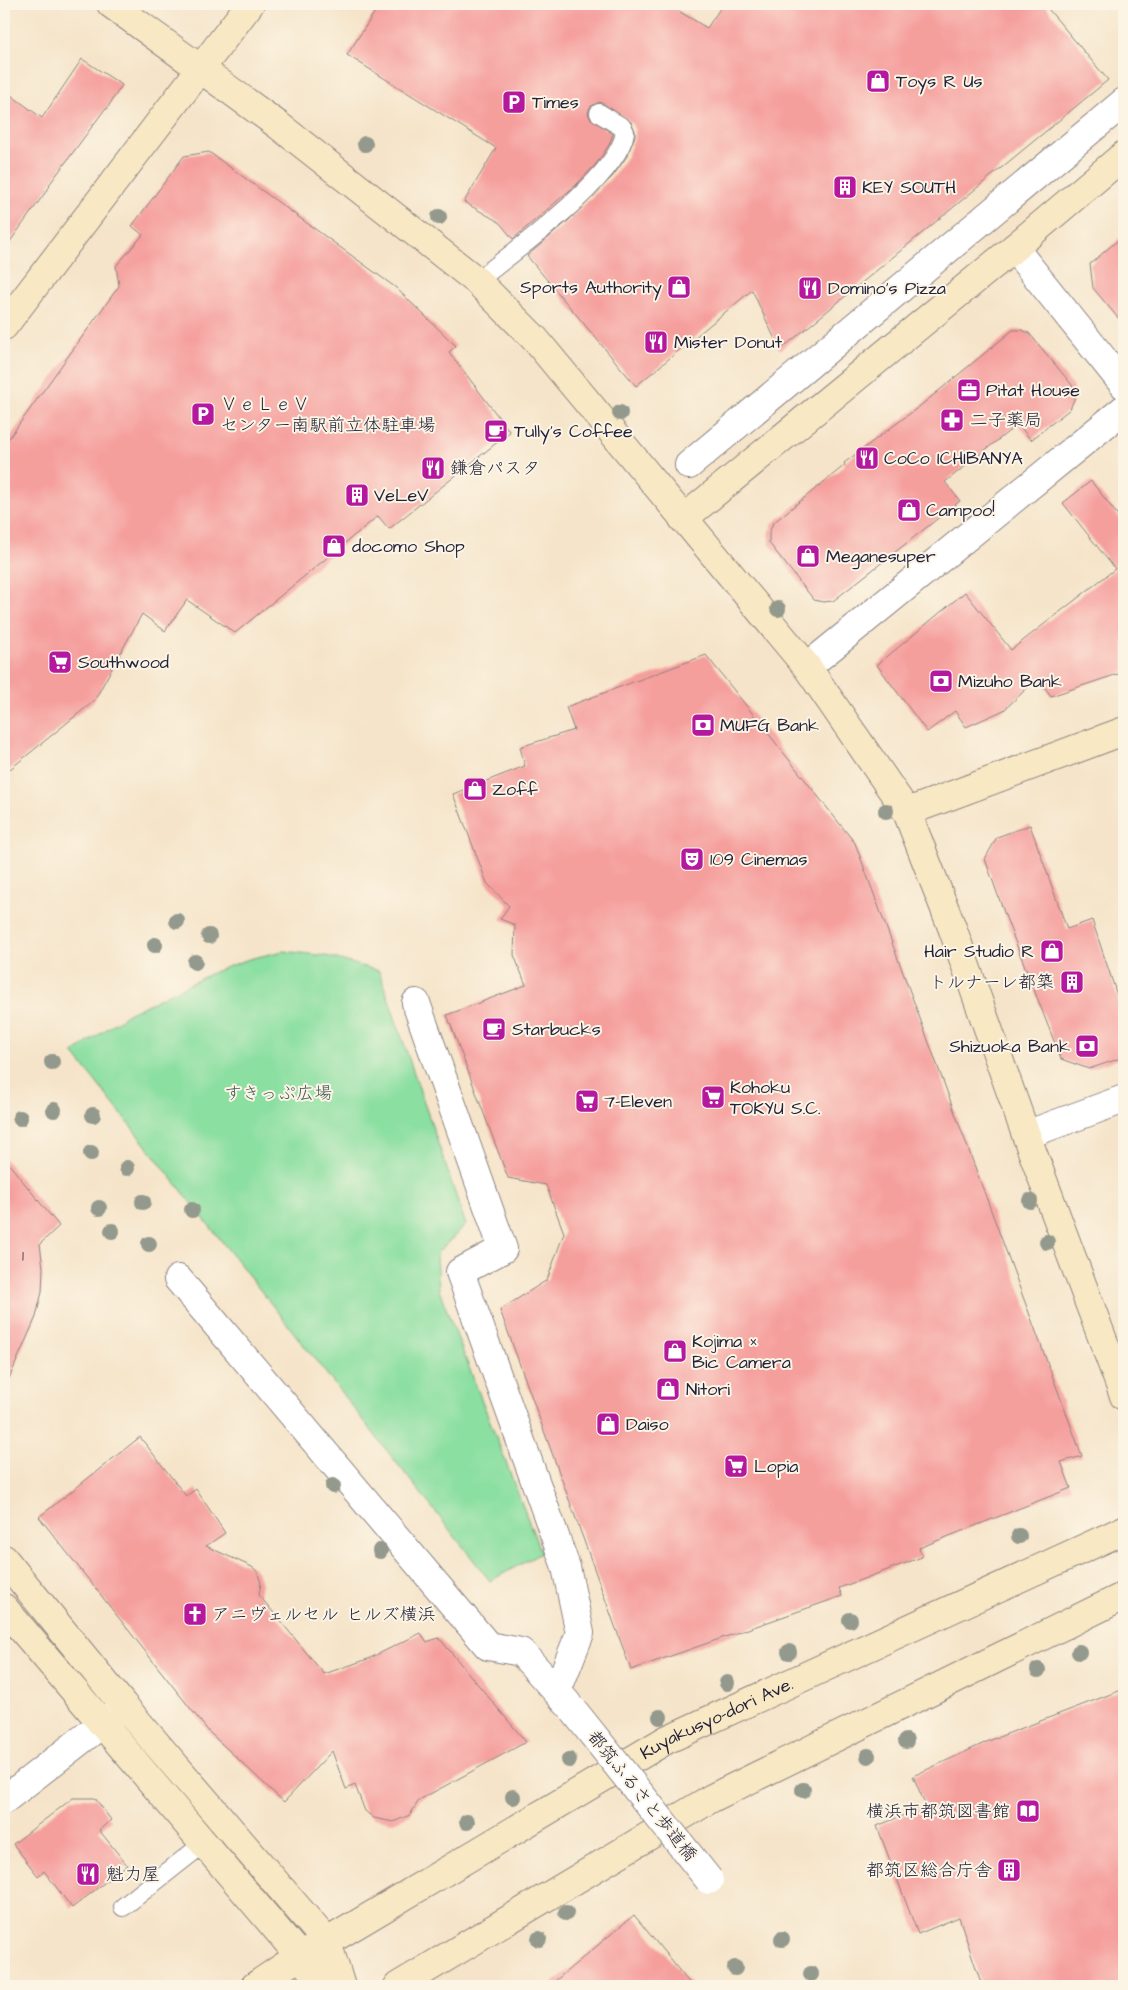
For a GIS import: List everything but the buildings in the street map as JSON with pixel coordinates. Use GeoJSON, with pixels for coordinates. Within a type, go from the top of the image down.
{"type":"FeatureCollection","features":[{"type":"Feature","properties":{"kind":"street"},"geometry":{"type":"LineString","coordinates":[[111,4],[200,70],[278,124],[477,281],[535,339],[807,667],[907,812],[953,930],[1026,1136],[1124,1396]]}},
{"type":"Feature","properties":{"kind":"street"},"geometry":{"type":"LineString","coordinates":[[4,326],[250,4]]}},
{"type":"Feature","properties":{"kind":"street"},"geometry":{"type":"LineString","coordinates":[[690,465],[1119,106]]}},
{"type":"Feature","properties":{"kind":"street"},"geometry":{"type":"LineString","coordinates":[[683,519],[1014,248],[1124,155]]}},
{"type":"Feature","properties":{"kind":"street"},"geometry":{"type":"LineString","coordinates":[[1014,248],[1124,385]]}},
{"type":"Feature","properties":{"kind":"street"},"geometry":{"type":"LineString","coordinates":[[807,667],[1124,409]]}},
{"type":"Feature","properties":{"kind":"street"},"geometry":{"type":"LineString","coordinates":[[907,812],[1124,730]]}},
{"type":"Feature","properties":{"kind":"street"},"geometry":{"type":"LineString","coordinates":[[416,1003],[503,1249],[460,1272],[566,1568],[580,1633],[556,1691]]}},
{"type":"Feature","properties":{"kind":"street"},"geometry":{"type":"LineString","coordinates":[[1026,1136],[1124,1099]]}},
{"type":"Feature","properties":{"kind":"street","name":"都筑ふるさと歩道橋"},"geometry":{"type":"LineString","coordinates":[[178,1280],[488,1646],[521,1652],[574,1711],[709,1880]]}},
{"type":"Feature","properties":{"kind":"street","name":"Kuyakusyo-dori Ave."},"geometry":{"type":"LineString","coordinates":[[298,1957],[666,1740],[1124,1530]]}},
{"type":"Feature","properties":{"kind":"street"},"geometry":{"type":"LineString","coordinates":[[4,1559],[124,1706],[326,1942],[341,1986]]}},
{"type":"Feature","properties":{"kind":"street"},"geometry":{"type":"LineString","coordinates":[[398,1986],[712,1798],[1124,1596]]}},
{"type":"Feature","properties":{"kind":"street"},"geometry":{"type":"LineString","coordinates":[[4,1608],[100,1724],[298,1957],[325,1986]]}},
{"type":"Feature","properties":{"kind":"street"},"geometry":{"type":"LineString","coordinates":[[4,1800],[124,1706]]}},
{"type":"Feature","properties":{"kind":"street"},"geometry":{"type":"LineString","coordinates":[[255,1986],[298,1957]]}},
{"type":"Feature","properties":{"kind":"lane"},"geometry":{"type":"LineString","coordinates":[[477,281],[576,200],[606,170],[625,132],[622,127],[599,113]]}},
{"type":"Feature","properties":{"kind":"lane"},"geometry":{"type":"LineString","coordinates":[[123,1907],[203,1844]]}},
{"type":"Feature","properties":{"kind":"green space","name":"すきっぷ広場"},"geometry":{"type":"Polygon","coordinates":[[[283,951],[326,956],[379,971],[466,1225],[437,1253],[439,1290],[541,1553],[490,1581],[73,1053],[128,1014],[216,971],[249,959],[283,951]]]}},
{"type":"Feature","properties":{"kind":"place","name":"Toys R Us"},"geometry":{"type":"Point","coordinates":[878,81]}},
{"type":"Feature","properties":{"kind":"place","name":"Times"},"geometry":{"type":"Point","coordinates":[514,102]}},
{"type":"Feature","properties":{"kind":"place","name":"KEY SOUTH"},"geometry":{"type":"Point","coordinates":[845,187]}},
{"type":"Feature","properties":{"kind":"place","name":"Sports Authority"},"geometry":{"type":"Point","coordinates":[679,287]}},
{"type":"Feature","properties":{"kind":"place","name":"Domino's Pizza"},"geometry":{"type":"Point","coordinates":[810,288]}},
{"type":"Feature","properties":{"kind":"place","name":"Mister Donut"},"geometry":{"type":"Point","coordinates":[656,342]}},
{"type":"Feature","properties":{"kind":"place","name":"Pitat House"},"geometry":{"type":"Point","coordinates":[969,390]}},
{"type":"Feature","properties":{"kind":"place","name":"ＶｅＬｅＶ センター南駅前立体駐車場"},"geometry":{"type":"Point","coordinates":[203,414]}},
{"type":"Feature","properties":{"kind":"place","name":"二子薬局"},"geometry":{"type":"Point","coordinates":[952,420]}},
{"type":"Feature","properties":{"kind":"place","name":"Tully's Coffee"},"geometry":{"type":"Point","coordinates":[496,431]}},
{"type":"Feature","properties":{"kind":"place","name":"CoCo ICHIBANYA"},"geometry":{"type":"Point","coordinates":[867,458]}},
{"type":"Feature","properties":{"kind":"place","name":"鎌倉パスタ"},"geometry":{"type":"Point","coordinates":[433,468]}},
{"type":"Feature","properties":{"kind":"place","name":"VeLeV"},"geometry":{"type":"Point","coordinates":[357,495]}},
{"type":"Feature","properties":{"kind":"place","name":"Campoo!"},"geometry":{"type":"Point","coordinates":[909,510]}},
{"type":"Feature","properties":{"kind":"place","name":"docomo Shop"},"geometry":{"type":"Point","coordinates":[334,546]}},
{"type":"Feature","properties":{"kind":"place","name":"Meganesuper"},"geometry":{"type":"Point","coordinates":[808,556]}},
{"type":"Feature","properties":{"kind":"place","name":"Southwood"},"geometry":{"type":"Point","coordinates":[60,662]}},
{"type":"Feature","properties":{"kind":"place","name":"Mizuho Bank"},"geometry":{"type":"Point","coordinates":[941,681]}},
{"type":"Feature","properties":{"kind":"place","name":"MUFG Bank"},"geometry":{"type":"Point","coordinates":[703,725]}},
{"type":"Feature","properties":{"kind":"place","name":"Zoff"},"geometry":{"type":"Point","coordinates":[475,789]}},
{"type":"Feature","properties":{"kind":"place","name":"109 Cinemas"},"geometry":{"type":"Point","coordinates":[692,859]}},
{"type":"Feature","properties":{"kind":"place","name":"Hair Studio R"},"geometry":{"type":"Point","coordinates":[1052,951]}},
{"type":"Feature","properties":{"kind":"place","name":"トルナーレ都築"},"geometry":{"type":"Point","coordinates":[1072,982]}},
{"type":"Feature","properties":{"kind":"place","name":"Starbucks"},"geometry":{"type":"Point","coordinates":[494,1029]}},
{"type":"Feature","properties":{"kind":"place","name":"Shizuoka Bank"},"geometry":{"type":"Point","coordinates":[1087,1046]}},
{"type":"Feature","properties":{"kind":"place","name":"Kohoku TOKYU S.C."},"geometry":{"type":"Point","coordinates":[713,1097]}},
{"type":"Feature","properties":{"kind":"place","name":"7-Eleven"},"geometry":{"type":"Point","coordinates":[587,1101]}},
{"type":"Feature","properties":{"kind":"place","name":"Kojima × Bic Camera"},"geometry":{"type":"Point","coordinates":[675,1351]}},
{"type":"Feature","properties":{"kind":"place","name":"Nitori"},"geometry":{"type":"Point","coordinates":[668,1389]}},
{"type":"Feature","properties":{"kind":"place","name":"Daiso"},"geometry":{"type":"Point","coordinates":[608,1424]}},
{"type":"Feature","properties":{"kind":"place","name":"Lopia"},"geometry":{"type":"Point","coordinates":[736,1466]}},
{"type":"Feature","properties":{"kind":"place","name":"アニヴェルセル ヒルズ横浜"},"geometry":{"type":"Point","coordinates":[195,1614]}},
{"type":"Feature","properties":{"kind":"place","name":"横浜市都筑図書館"},"geometry":{"type":"Point","coordinates":[1028,1811]}},
{"type":"Feature","properties":{"kind":"place","name":"都筑区総合庁舎"},"geometry":{"type":"Point","coordinates":[1009,1870]}},
{"type":"Feature","properties":{"kind":"place","name":"魁力屋"},"geometry":{"type":"Point","coordinates":[88,1874]}}]}
